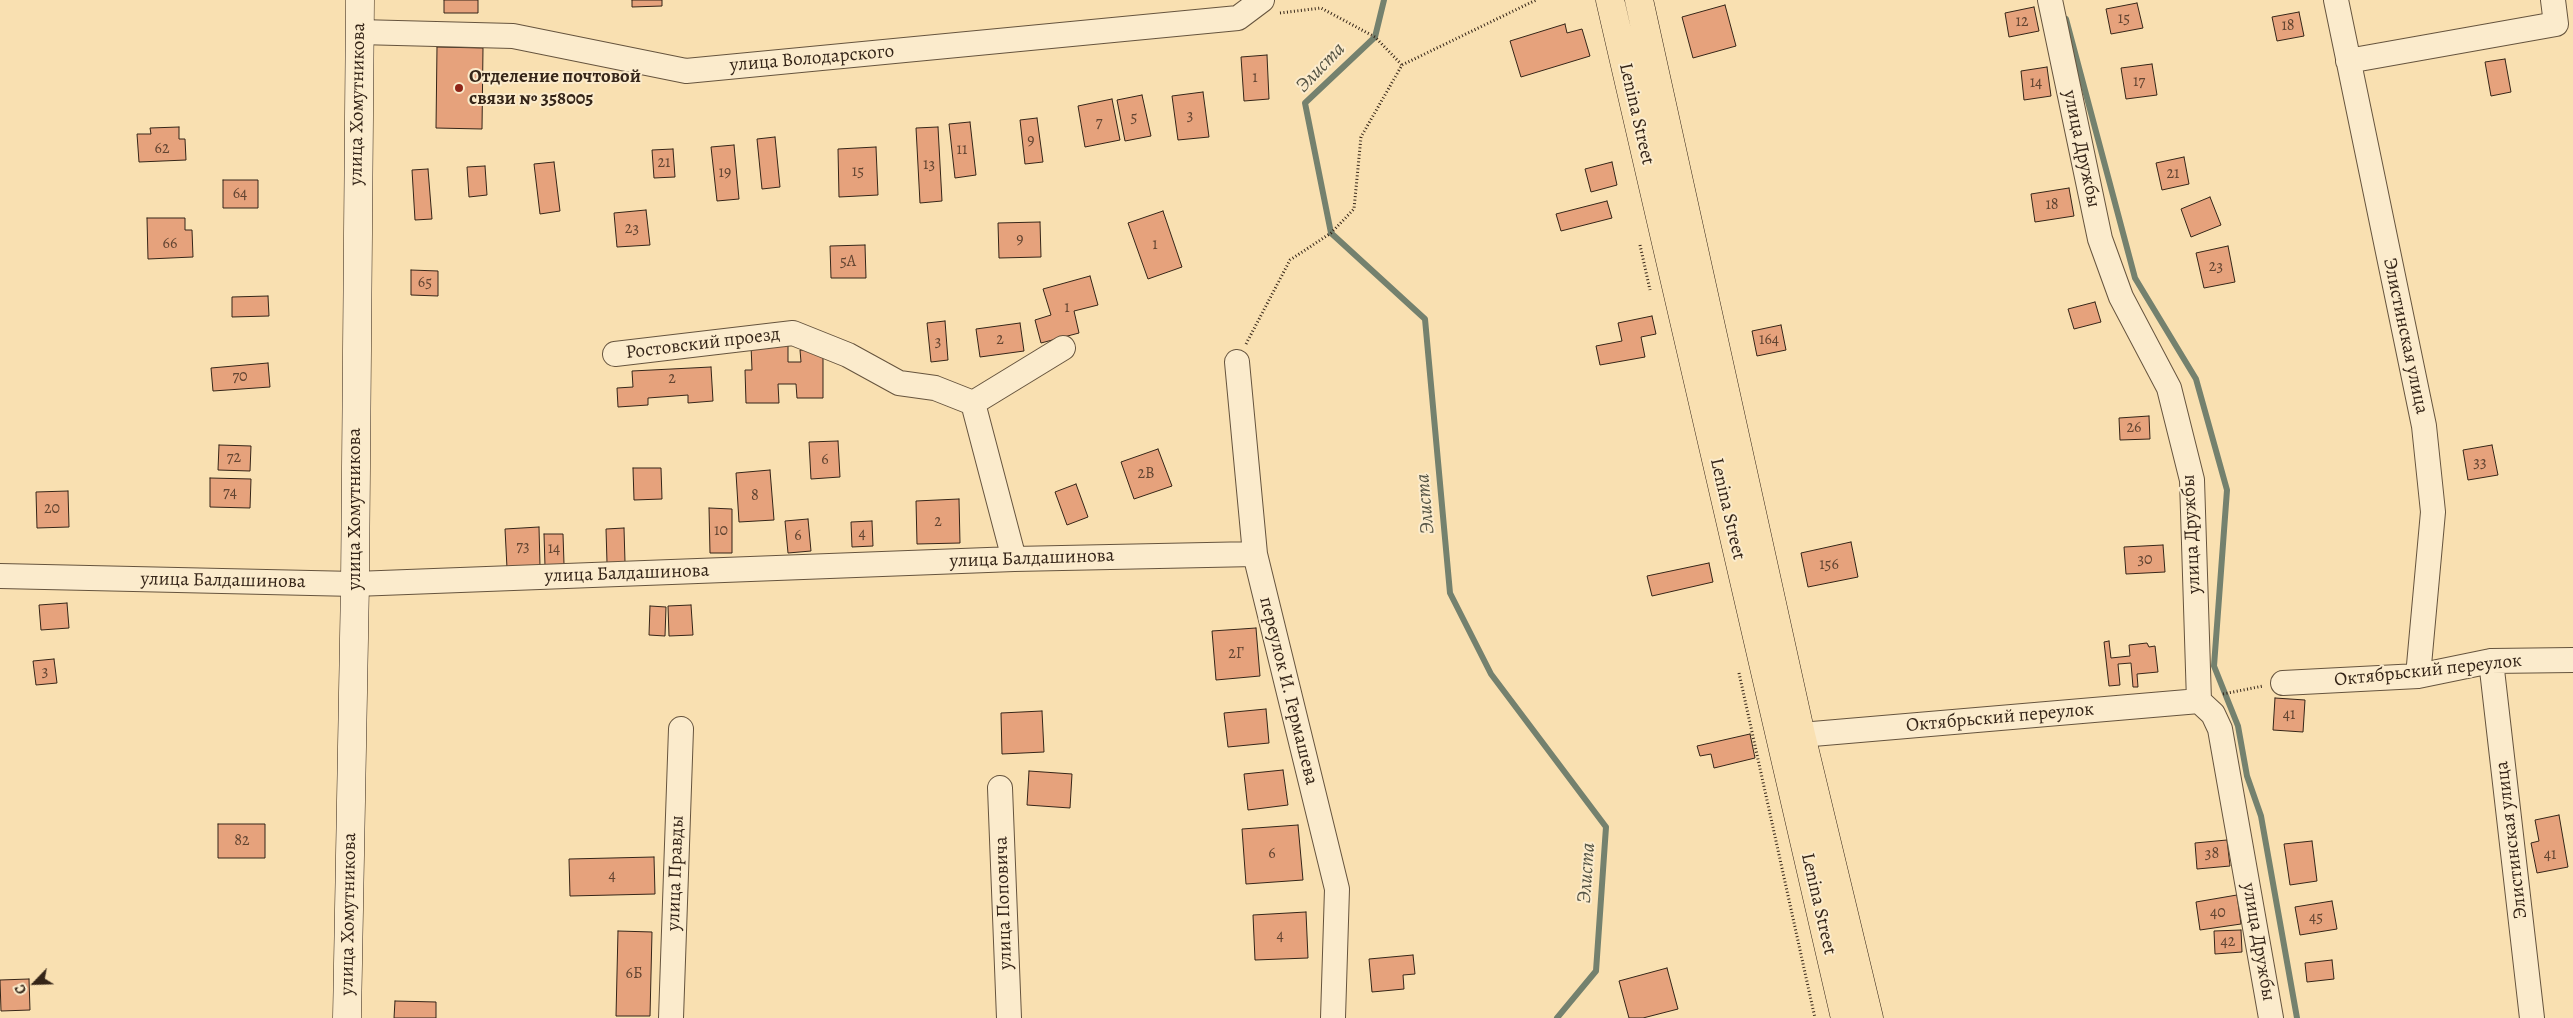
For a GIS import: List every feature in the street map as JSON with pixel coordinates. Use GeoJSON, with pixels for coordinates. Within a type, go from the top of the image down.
{"type":"FeatureCollection","features":[{"type":"Feature","properties":{"kind":"main road","name":"Lenina Street"},"geometry":{"type":"LineString","coordinates":[[1610,0],[1845,1018]]}},
{"type":"Feature","properties":{"kind":"main road","name":"Lenina Street"},"geometry":{"type":"LineString","coordinates":[[1639,0],[1802,734],[1869,1018]]}},
{"type":"Feature","properties":{"kind":"street","name":"улица Хомутникова"},"geometry":{"type":"LineString","coordinates":[[347,1018],[355,584],[360,0]]}},
{"type":"Feature","properties":{"kind":"street","name":"улица Дружбы"},"geometry":{"type":"LineString","coordinates":[[2050,0],[2100,238],[2121,298],[2168,388],[2192,480],[2199,701],[2213,714],[2220,729],[2271,1018]]}},
{"type":"Feature","properties":{"kind":"street","name":"Элистинская улица"},"geometry":{"type":"LineString","coordinates":[[2336,0],[2424,426],[2433,512],[2418,676]]}},
{"type":"Feature","properties":{"kind":"street"},"geometry":{"type":"LineString","coordinates":[[2348,61],[2556,24],[2553,0]]}},
{"type":"Feature","properties":{"kind":"street","name":"улица Володарского"},"geometry":{"type":"LineString","coordinates":[[359,32],[513,36],[686,71],[1238,18],[1268,7]]}},
{"type":"Feature","properties":{"kind":"street","name":"Ростовский проезд"},"geometry":{"type":"LineString","coordinates":[[615,354],[793,333],[848,355],[898,383],[935,388],[973,403]]}},
{"type":"Feature","properties":{"kind":"street"},"geometry":{"type":"LineString","coordinates":[[1014,559],[973,403],[1063,348]]}},
{"type":"Feature","properties":{"kind":"street","name":"переулок И. Гермашева"},"geometry":{"type":"LineString","coordinates":[[1237,362],[1255,554],[1337,890],[1333,1018]]}},
{"type":"Feature","properties":{"kind":"street","name":"улица Балдашинова"},"geometry":{"type":"LineString","coordinates":[[0,576],[355,584],[1014,559],[1255,554]]}},
{"type":"Feature","properties":{"kind":"street","name":"Октябрьский переулок"},"geometry":{"type":"LineString","coordinates":[[2283,683],[2418,676],[2492,661],[2573,660]]}},
{"type":"Feature","properties":{"kind":"street","name":"Элистинская улица"},"geometry":{"type":"LineString","coordinates":[[2492,661],[2532,1018]]}},
{"type":"Feature","properties":{"kind":"street","name":"Октябрьский переулок"},"geometry":{"type":"LineString","coordinates":[[1802,734],[2199,701]]}},
{"type":"Feature","properties":{"kind":"street","name":"улица Правды"},"geometry":{"type":"LineString","coordinates":[[671,1018],[681,729]]}},
{"type":"Feature","properties":{"kind":"street","name":"улица Поповича"},"geometry":{"type":"LineString","coordinates":[[1000,788],[1009,1018]]}},
{"type":"Feature","properties":{"kind":"path"},"geometry":{"type":"LineString","coordinates":[[1237,362],[1290,260],[1331,233],[1354,209],[1361,137],[1402,65],[1536,0]]}},
{"type":"Feature","properties":{"kind":"path"},"geometry":{"type":"LineString","coordinates":[[1268,7],[1321,8],[1375,36],[1402,65]]}},
{"type":"Feature","properties":{"kind":"path"},"geometry":{"type":"LineString","coordinates":[[1639,242],[1652,300]]}},
{"type":"Feature","properties":{"kind":"path"},"geometry":{"type":"LineString","coordinates":[[1737,668],[1815,1018]]}},
{"type":"Feature","properties":{"kind":"path"},"geometry":{"type":"LineString","coordinates":[[2235,690],[2283,683]]}},
{"type":"Feature","properties":{"kind":"building"},"geometry":{"type":"Polygon","coordinates":[[[444,0],[478,0],[478,13],[444,13],[444,0]]]}},
{"type":"Feature","properties":{"kind":"building"},"geometry":{"type":"Polygon","coordinates":[[[632,0],[662,0],[662,6],[632,7],[632,0]]]}},
{"type":"Feature","properties":{"kind":"building"},"geometry":{"type":"Polygon","coordinates":[[[2137,3],[2143,28],[2111,34],[2106,9],[2137,3]]]}},
{"type":"Feature","properties":{"kind":"building"},"geometry":{"type":"Polygon","coordinates":[[[1725,5],[1736,46],[1693,58],[1682,17],[1725,5]]]}},
{"type":"Feature","properties":{"kind":"building"},"geometry":{"type":"Polygon","coordinates":[[[2034,7],[2039,31],[2009,37],[2005,13],[2034,7]]]}},
{"type":"Feature","properties":{"kind":"building"},"geometry":{"type":"Polygon","coordinates":[[[2299,12],[2304,36],[2277,41],[2272,17],[2299,12]]]}},
{"type":"Feature","properties":{"kind":"building"},"geometry":{"type":"Polygon","coordinates":[[[1565,24],[1567,33],[1582,29],[1590,56],[1521,77],[1510,41],[1565,24]]]}},
{"type":"Feature","properties":{"kind":"building","name":"Отделение почтовой связи № 358005"},"geometry":{"type":"Polygon","coordinates":[[[437,47],[483,48],[482,129],[436,128],[437,47]]]}},
{"type":"Feature","properties":{"kind":"building"},"geometry":{"type":"Polygon","coordinates":[[[1267,55],[1269,99],[1244,101],[1241,57],[1267,55]]]}},
{"type":"Feature","properties":{"kind":"building"},"geometry":{"type":"Polygon","coordinates":[[[2505,59],[2511,92],[2491,96],[2485,62],[2505,59]]]}},
{"type":"Feature","properties":{"kind":"building"},"geometry":{"type":"Polygon","coordinates":[[[2152,64],[2157,95],[2126,99],[2121,68],[2152,64]]]}},
{"type":"Feature","properties":{"kind":"building"},"geometry":{"type":"Polygon","coordinates":[[[2047,67],[2051,96],[2024,100],[2021,71],[2047,67]]]}},
{"type":"Feature","properties":{"kind":"building"},"geometry":{"type":"Polygon","coordinates":[[[1203,92],[1209,137],[1178,140],[1172,96],[1203,92]]]}},
{"type":"Feature","properties":{"kind":"building"},"geometry":{"type":"Polygon","coordinates":[[[1142,95],[1151,136],[1125,141],[1117,100],[1142,95]]]}},
{"type":"Feature","properties":{"kind":"building"},"geometry":{"type":"Polygon","coordinates":[[[1112,99],[1120,140],[1085,147],[1078,106],[1112,99]]]}},
{"type":"Feature","properties":{"kind":"building"},"geometry":{"type":"Polygon","coordinates":[[[1037,118],[1043,162],[1025,164],[1020,120],[1037,118]]]}},
{"type":"Feature","properties":{"kind":"building"},"geometry":{"type":"Polygon","coordinates":[[[970,122],[976,175],[955,178],[949,124],[970,122]]]}},
{"type":"Feature","properties":{"kind":"building"},"geometry":{"type":"Polygon","coordinates":[[[179,127],[179,139],[185,139],[186,160],[139,162],[137,134],[151,134],[150,128],[179,127]]]}},
{"type":"Feature","properties":{"kind":"building"},"geometry":{"type":"Polygon","coordinates":[[[938,127],[942,201],[920,203],[916,128],[938,127]]]}},
{"type":"Feature","properties":{"kind":"building"},"geometry":{"type":"Polygon","coordinates":[[[775,137],[780,187],[762,189],[757,139],[775,137]]]}},
{"type":"Feature","properties":{"kind":"building"},"geometry":{"type":"Polygon","coordinates":[[[734,145],[739,199],[717,201],[711,147],[734,145]]]}},
{"type":"Feature","properties":{"kind":"building"},"geometry":{"type":"Polygon","coordinates":[[[876,147],[878,195],[839,197],[838,149],[876,147]]]}},
{"type":"Feature","properties":{"kind":"building"},"geometry":{"type":"Polygon","coordinates":[[[673,149],[675,177],[654,178],[652,150],[673,149]]]}},
{"type":"Feature","properties":{"kind":"building"},"geometry":{"type":"Polygon","coordinates":[[[2184,157],[2189,184],[2162,190],[2156,163],[2184,157]]]}},
{"type":"Feature","properties":{"kind":"building"},"geometry":{"type":"Polygon","coordinates":[[[554,162],[560,211],[540,214],[534,164],[554,162]]]}},
{"type":"Feature","properties":{"kind":"building"},"geometry":{"type":"Polygon","coordinates":[[[1612,162],[1617,185],[1591,192],[1585,169],[1612,162]]]}},
{"type":"Feature","properties":{"kind":"building"},"geometry":{"type":"Polygon","coordinates":[[[485,166],[487,195],[469,197],[467,167],[485,166]]]}},
{"type":"Feature","properties":{"kind":"building"},"geometry":{"type":"Polygon","coordinates":[[[428,169],[432,219],[415,220],[412,170],[428,169]]]}},
{"type":"Feature","properties":{"kind":"building"},"geometry":{"type":"Polygon","coordinates":[[[223,180],[258,180],[258,208],[223,208],[223,180]]]}},
{"type":"Feature","properties":{"kind":"building"},"geometry":{"type":"Polygon","coordinates":[[[2069,188],[2074,216],[2035,222],[2031,194],[2069,188]]]}},
{"type":"Feature","properties":{"kind":"building"},"geometry":{"type":"Polygon","coordinates":[[[2210,197],[2221,225],[2191,237],[2181,209],[2210,197]]]}},
{"type":"Feature","properties":{"kind":"building"},"geometry":{"type":"Polygon","coordinates":[[[1607,201],[1612,218],[1561,231],[1556,214],[1607,201]]]}},
{"type":"Feature","properties":{"kind":"building"},"geometry":{"type":"Polygon","coordinates":[[[646,210],[650,245],[617,247],[614,213],[646,210]]]}},
{"type":"Feature","properties":{"kind":"building"},"geometry":{"type":"Polygon","coordinates":[[[1163,211],[1182,267],[1148,279],[1128,223],[1163,211]]]}},
{"type":"Feature","properties":{"kind":"building"},"geometry":{"type":"Polygon","coordinates":[[[147,218],[185,218],[185,230],[192,230],[193,257],[148,259],[147,218]]]}},
{"type":"Feature","properties":{"kind":"building"},"geometry":{"type":"Polygon","coordinates":[[[1040,222],[1041,257],[999,258],[998,223],[1040,222]]]}},
{"type":"Feature","properties":{"kind":"building"},"geometry":{"type":"Polygon","coordinates":[[[865,245],[866,278],[831,278],[830,246],[865,245]]]}},
{"type":"Feature","properties":{"kind":"building"},"geometry":{"type":"Polygon","coordinates":[[[2228,246],[2235,282],[2204,288],[2196,253],[2228,246]]]}},
{"type":"Feature","properties":{"kind":"building"},"geometry":{"type":"Polygon","coordinates":[[[411,270],[438,271],[438,296],[411,295],[411,270]]]}},
{"type":"Feature","properties":{"kind":"building"},"geometry":{"type":"Polygon","coordinates":[[[1090,276],[1098,305],[1074,311],[1079,333],[1041,343],[1035,320],[1051,315],[1043,289],[1090,276]]]}},
{"type":"Feature","properties":{"kind":"building"},"geometry":{"type":"Polygon","coordinates":[[[268,296],[269,316],[232,317],[232,297],[268,296]]]}},
{"type":"Feature","properties":{"kind":"building"},"geometry":{"type":"Polygon","coordinates":[[[2095,302],[2101,322],[2074,329],[2068,309],[2095,302]]]}},
{"type":"Feature","properties":{"kind":"building"},"geometry":{"type":"Polygon","coordinates":[[[1652,316],[1656,334],[1641,337],[1645,357],[1600,365],[1596,346],[1622,341],[1618,323],[1652,316]]]}},
{"type":"Feature","properties":{"kind":"building"},"geometry":{"type":"Polygon","coordinates":[[[945,321],[948,360],[931,362],[927,323],[945,321]]]}},
{"type":"Feature","properties":{"kind":"building"},"geometry":{"type":"Polygon","coordinates":[[[1020,323],[1024,351],[980,357],[976,329],[1020,323]]]}},
{"type":"Feature","properties":{"kind":"building"},"geometry":{"type":"Polygon","coordinates":[[[1781,325],[1786,350],[1757,356],[1752,331],[1781,325]]]}},
{"type":"Feature","properties":{"kind":"building"},"geometry":{"type":"Polygon","coordinates":[[[751,345],[788,345],[788,362],[801,362],[800,350],[823,350],[823,398],[797,398],[796,384],[778,384],[779,403],[746,403],[745,370],[752,370],[751,345]]]}},
{"type":"Feature","properties":{"kind":"building"},"geometry":{"type":"Polygon","coordinates":[[[268,363],[270,387],[213,391],[211,368],[268,363]]]}},
{"type":"Feature","properties":{"kind":"building"},"geometry":{"type":"Polygon","coordinates":[[[711,367],[713,401],[688,403],[688,395],[648,398],[648,405],[618,407],[617,388],[633,387],[632,371],[711,367]]]}},
{"type":"Feature","properties":{"kind":"building"},"geometry":{"type":"Polygon","coordinates":[[[2149,416],[2150,439],[2120,440],[2119,418],[2149,416]]]}},
{"type":"Feature","properties":{"kind":"building"},"geometry":{"type":"Polygon","coordinates":[[[838,441],[840,477],[811,479],[809,442],[838,441]]]}},
{"type":"Feature","properties":{"kind":"building"},"geometry":{"type":"Polygon","coordinates":[[[219,445],[251,446],[250,471],[218,470],[219,445]]]}},
{"type":"Feature","properties":{"kind":"building"},"geometry":{"type":"Polygon","coordinates":[[[2492,445],[2498,475],[2468,480],[2463,450],[2492,445]]]}},
{"type":"Feature","properties":{"kind":"building"},"geometry":{"type":"Polygon","coordinates":[[[1158,449],[1172,486],[1134,499],[1121,462],[1158,449]]]}},
{"type":"Feature","properties":{"kind":"building"},"geometry":{"type":"Polygon","coordinates":[[[633,468],[661,468],[662,499],[634,500],[633,468]]]}},
{"type":"Feature","properties":{"kind":"building"},"geometry":{"type":"Polygon","coordinates":[[[770,470],[774,520],[739,522],[736,473],[770,470]]]}},
{"type":"Feature","properties":{"kind":"building"},"geometry":{"type":"Polygon","coordinates":[[[210,478],[251,479],[250,508],[210,507],[210,478]]]}},
{"type":"Feature","properties":{"kind":"building"},"geometry":{"type":"Polygon","coordinates":[[[1076,484],[1088,517],[1067,525],[1055,492],[1076,484]]]}},
{"type":"Feature","properties":{"kind":"building"},"geometry":{"type":"Polygon","coordinates":[[[68,491],[69,527],[37,528],[36,492],[68,491]]]}},
{"type":"Feature","properties":{"kind":"building"},"geometry":{"type":"Polygon","coordinates":[[[959,499],[960,543],[917,544],[916,501],[959,499]]]}},
{"type":"Feature","properties":{"kind":"building"},"geometry":{"type":"Polygon","coordinates":[[[709,508],[732,509],[732,553],[710,553],[709,508]]]}},
{"type":"Feature","properties":{"kind":"building"},"geometry":{"type":"Polygon","coordinates":[[[808,519],[811,551],[788,553],[785,521],[808,519]]]}},
{"type":"Feature","properties":{"kind":"building"},"geometry":{"type":"Polygon","coordinates":[[[872,521],[873,546],[852,547],[851,522],[872,521]]]}},
{"type":"Feature","properties":{"kind":"building"},"geometry":{"type":"Polygon","coordinates":[[[539,527],[540,566],[507,568],[505,529],[539,527]]]}},
{"type":"Feature","properties":{"kind":"building"},"geometry":{"type":"Polygon","coordinates":[[[624,528],[625,562],[607,563],[606,529],[624,528]]]}},
{"type":"Feature","properties":{"kind":"building"},"geometry":{"type":"Polygon","coordinates":[[[544,534],[563,534],[564,564],[545,566],[544,534]]]}},
{"type":"Feature","properties":{"kind":"building"},"geometry":{"type":"Polygon","coordinates":[[[1851,542],[1858,577],[1808,587],[1801,553],[1851,542]]]}},
{"type":"Feature","properties":{"kind":"building"},"geometry":{"type":"Polygon","coordinates":[[[2163,545],[2165,572],[2126,574],[2124,547],[2163,545]]]}},
{"type":"Feature","properties":{"kind":"building"},"geometry":{"type":"Polygon","coordinates":[[[1709,563],[1713,582],[1652,596],[1647,576],[1709,563]]]}},
{"type":"Feature","properties":{"kind":"building"},"geometry":{"type":"Polygon","coordinates":[[[67,603],[69,628],[41,630],[39,605],[67,603]]]}},
{"type":"Feature","properties":{"kind":"building"},"geometry":{"type":"Polygon","coordinates":[[[691,605],[693,635],[669,636],[668,606],[691,605]]]}},
{"type":"Feature","properties":{"kind":"building"},"geometry":{"type":"Polygon","coordinates":[[[650,606],[666,607],[665,636],[649,635],[650,606]]]}},
{"type":"Feature","properties":{"kind":"building"},"geometry":{"type":"Polygon","coordinates":[[[1256,628],[1260,676],[1216,680],[1212,631],[1256,628]]]}},
{"type":"Feature","properties":{"kind":"building"},"geometry":{"type":"Polygon","coordinates":[[[2109,641],[2111,658],[2130,656],[2129,645],[2147,643],[2149,647],[2155,646],[2158,672],[2137,674],[2138,687],[2133,687],[2131,663],[2118,664],[2120,685],[2109,686],[2104,642],[2109,641]]]}},
{"type":"Feature","properties":{"kind":"building"},"geometry":{"type":"Polygon","coordinates":[[[54,659],[57,683],[36,685],[33,661],[54,659]]]}},
{"type":"Feature","properties":{"kind":"building"},"geometry":{"type":"Polygon","coordinates":[[[2275,698],[2305,700],[2303,732],[2273,730],[2275,698]]]}},
{"type":"Feature","properties":{"kind":"building"},"geometry":{"type":"Polygon","coordinates":[[[1266,709],[1269,743],[1228,747],[1224,713],[1266,709]]]}},
{"type":"Feature","properties":{"kind":"building"},"geometry":{"type":"Polygon","coordinates":[[[1042,711],[1044,752],[1002,754],[1001,713],[1042,711]]]}},
{"type":"Feature","properties":{"kind":"building"},"geometry":{"type":"Polygon","coordinates":[[[1750,734],[1755,758],[1714,768],[1711,754],[1700,756],[1697,746],[1750,734]]]}},
{"type":"Feature","properties":{"kind":"building"},"geometry":{"type":"Polygon","coordinates":[[[1283,770],[1288,805],[1248,810],[1244,774],[1283,770]]]}},
{"type":"Feature","properties":{"kind":"building"},"geometry":{"type":"Polygon","coordinates":[[[1029,771],[1072,774],[1070,808],[1027,805],[1029,771]]]}},
{"type":"Feature","properties":{"kind":"building"},"geometry":{"type":"Polygon","coordinates":[[[2559,815],[2568,867],[2537,873],[2531,843],[2539,841],[2535,820],[2559,815]]]}},
{"type":"Feature","properties":{"kind":"building"},"geometry":{"type":"Polygon","coordinates":[[[218,824],[265,824],[265,858],[218,858],[218,824]]]}},
{"type":"Feature","properties":{"kind":"building"},"geometry":{"type":"Polygon","coordinates":[[[1298,825],[1303,880],[1246,884],[1242,829],[1298,825]]]}},
{"type":"Feature","properties":{"kind":"building"},"geometry":{"type":"Polygon","coordinates":[[[2227,840],[2230,866],[2197,869],[2195,843],[2227,840]]]}},
{"type":"Feature","properties":{"kind":"building"},"geometry":{"type":"Polygon","coordinates":[[[2312,841],[2317,881],[2290,885],[2284,844],[2312,841]]]}},
{"type":"Feature","properties":{"kind":"building"},"geometry":{"type":"Polygon","coordinates":[[[654,857],[655,894],[570,896],[569,859],[654,857]]]}},
{"type":"Feature","properties":{"kind":"building"},"geometry":{"type":"Polygon","coordinates":[[[2237,895],[2241,924],[2200,930],[2196,902],[2237,895]]]}},
{"type":"Feature","properties":{"kind":"building"},"geometry":{"type":"Polygon","coordinates":[[[2332,901],[2337,929],[2300,935],[2295,907],[2332,901]]]}},
{"type":"Feature","properties":{"kind":"building"},"geometry":{"type":"Polygon","coordinates":[[[1306,912],[1308,958],[1255,960],[1253,915],[1306,912]]]}},
{"type":"Feature","properties":{"kind":"building"},"geometry":{"type":"Polygon","coordinates":[[[2241,930],[2242,952],[2215,954],[2214,931],[2241,930]]]}},
{"type":"Feature","properties":{"kind":"building"},"geometry":{"type":"Polygon","coordinates":[[[618,931],[652,932],[650,1016],[616,1016],[618,931]]]}},
{"type":"Feature","properties":{"kind":"building"},"geometry":{"type":"Polygon","coordinates":[[[1413,955],[1415,974],[1403,975],[1404,989],[1372,992],[1369,959],[1413,955]]]}},
{"type":"Feature","properties":{"kind":"building"},"geometry":{"type":"Polygon","coordinates":[[[2332,960],[2334,979],[2307,982],[2305,963],[2332,960]]]}},
{"type":"Feature","properties":{"kind":"building"},"geometry":{"type":"Polygon","coordinates":[[[1667,968],[1678,1009],[1643,1018],[1629,1018],[1619,981],[1667,968]]]}},
{"type":"Feature","properties":{"kind":"building"},"geometry":{"type":"Polygon","coordinates":[[[29,979],[30,1010],[1,1011],[0,980],[29,979]]]}},
{"type":"Feature","properties":{"kind":"building"},"geometry":{"type":"Polygon","coordinates":[[[395,1001],[436,1002],[436,1018],[394,1018],[395,1001]]]}},
{"type":"Feature","properties":{"kind":"waterway","name":"Элиста"},"geometry":{"type":"LineString","coordinates":[[1384,0],[1375,37],[1305,103],[1331,233],[1425,319],[1450,593],[1491,674],[1606,827],[1596,971],[1557,1018]]}},
{"type":"Feature","properties":{"kind":"waterway"},"geometry":{"type":"LineString","coordinates":[[2066,19],[2135,278],[2196,379],[2227,490],[2214,666],[2238,726],[2247,776],[2261,816],[2297,1018]]}},
{"type":"Feature","properties":{"kind":"place","name":"Отделение почтовой связи № 358005"},"geometry":{"type":"Point","coordinates":[459,88]}}]}
